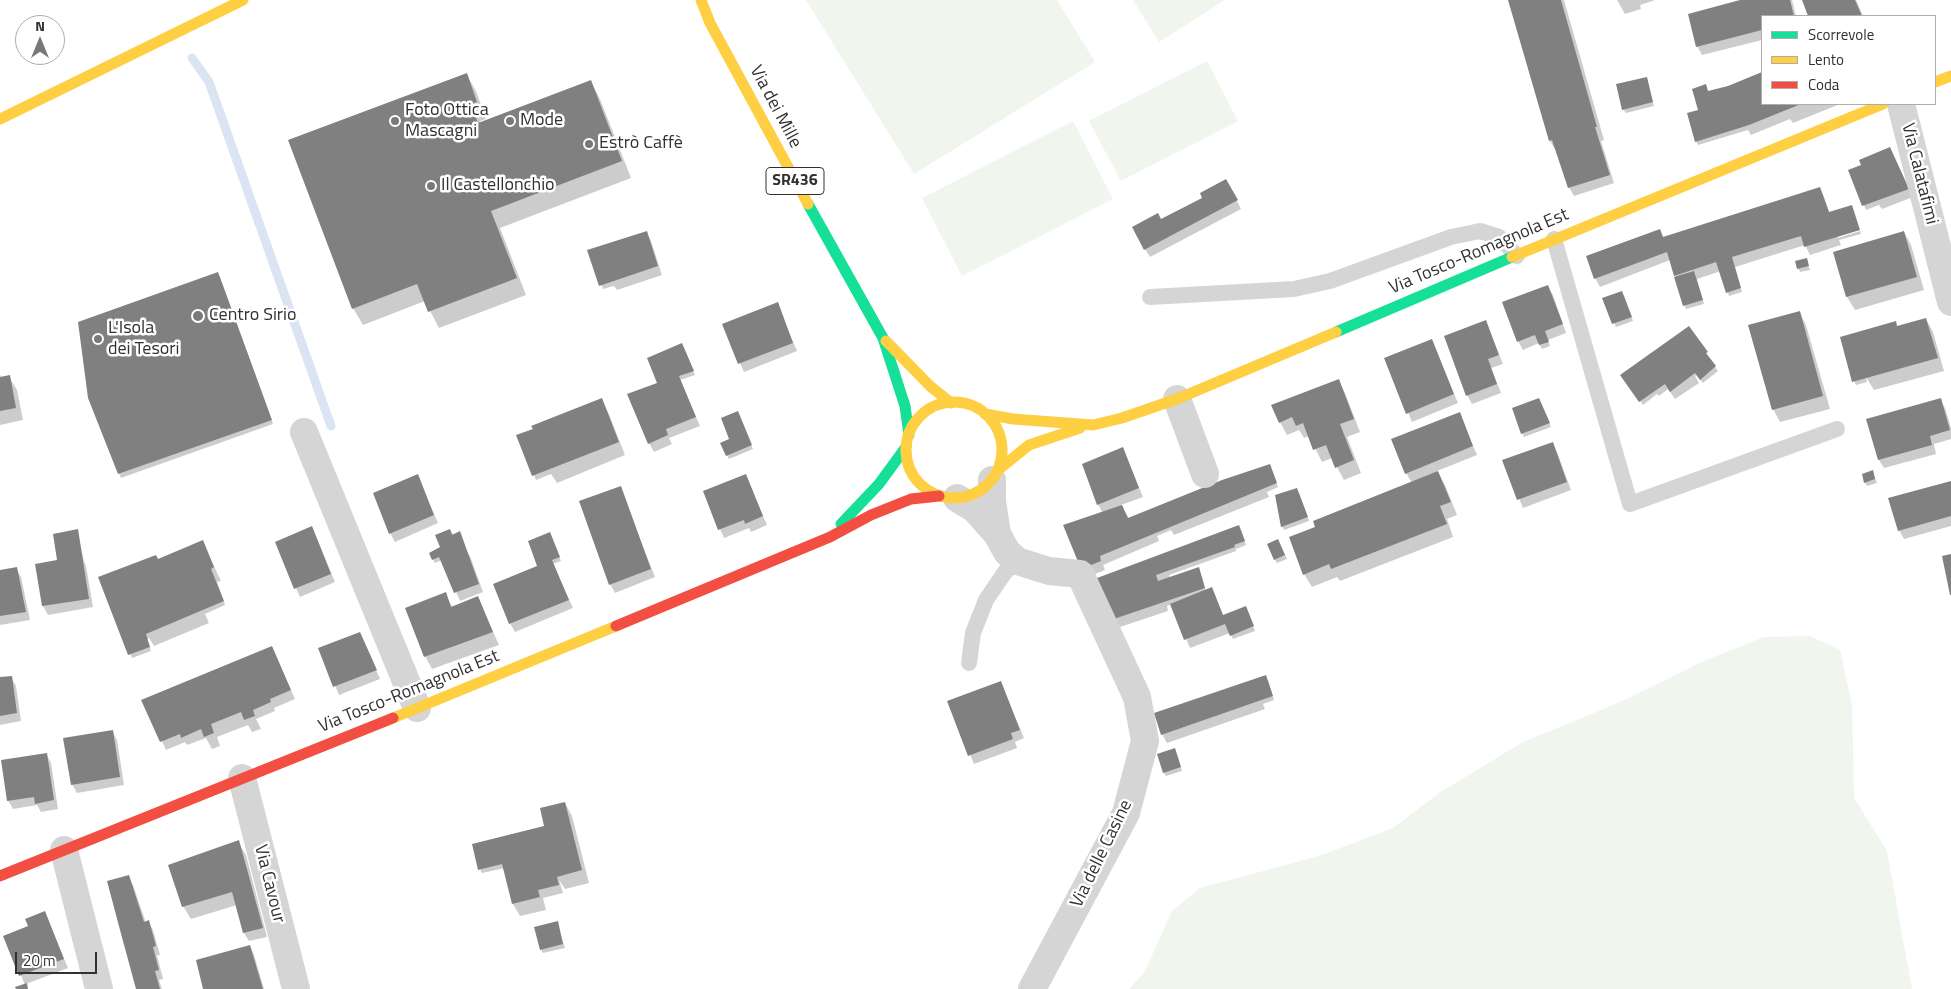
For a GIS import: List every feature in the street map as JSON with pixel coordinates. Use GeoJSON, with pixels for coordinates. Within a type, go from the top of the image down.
{"type":"FeatureCollection","features":[{"type":"Feature","properties":{"kind":"main road","name":"Via dei Mille"},"geometry":{"type":"LineString","coordinates":[[701,0],[710,23],[767,131],[883,338],[905,406],[909,435]]}},
{"type":"Feature","properties":{"kind":"main road"},"geometry":{"type":"LineString","coordinates":[[0,119],[231,3]]}},
{"type":"Feature","properties":{"kind":"main road","name":"Via dei Mille"},"geometry":{"type":"LineString","coordinates":[[690,6],[710,23]]}},
{"type":"Feature","properties":{"kind":"main road"},"geometry":{"type":"LineString","coordinates":[[1936,82],[1951,76]]}},
{"type":"Feature","properties":{"kind":"main road","name":"Via Tosco-Romagnola Est"},"geometry":{"type":"LineString","coordinates":[[0,876],[417,708],[830,537],[871,515],[911,499],[976,493],[1029,445],[1074,431],[1086,425],[1122,418],[1178,399],[1554,239],[1881,105]]}},
{"type":"Feature","properties":{"kind":"main road","name":"Via dei Mille"},"geometry":{"type":"LineString","coordinates":[[883,338],[930,386],[951,403]]}},
{"type":"Feature","properties":{"kind":"main road","name":"Via Tosco-Romagnola Est"},"geometry":{"type":"LineString","coordinates":[[948,497],[923,486],[916,480],[907,460],[906,447],[909,435],[915,424],[926,412],[939,405],[951,403],[964,404],[975,407],[985,414],[1013,419],[1086,425]]}},
{"type":"Feature","properties":{"kind":"main road"},"geometry":{"type":"LineString","coordinates":[[985,414],[994,423],[1002,441],[1001,461],[995,475]]}},
{"type":"Feature","properties":{"kind":"main road","name":"Via Tosco-Romagnola Est"},"geometry":{"type":"LineString","coordinates":[[830,537],[879,484],[906,447]]}},
{"type":"Feature","properties":{"kind":"street","name":"Via Calatafimi"},"geometry":{"type":"LineString","coordinates":[[1902,105],[1951,302]]}},
{"type":"Feature","properties":{"kind":"street"},"geometry":{"type":"LineString","coordinates":[[1178,399],[1205,474]]}},
{"type":"Feature","properties":{"kind":"street"},"geometry":{"type":"LineString","coordinates":[[304,432],[417,708]]}},
{"type":"Feature","properties":{"kind":"street"},"geometry":{"type":"LineString","coordinates":[[995,475],[992,501],[996,534]]}},
{"type":"Feature","properties":{"kind":"street"},"geometry":{"type":"LineString","coordinates":[[948,497],[975,509],[996,534],[1007,552],[1017,561]]}},
{"type":"Feature","properties":{"kind":"street","name":"Via delle Casine"},"geometry":{"type":"LineString","coordinates":[[1017,561],[1049,571],[1080,574],[1136,697],[1145,741],[1126,813],[1032,989]]}},
{"type":"Feature","properties":{"kind":"street","name":"Via Cavour"},"geometry":{"type":"LineString","coordinates":[[242,778],[296,989]]}},
{"type":"Feature","properties":{"kind":"street"},"geometry":{"type":"LineString","coordinates":[[64,850],[98,989]]}},
{"type":"Feature","properties":{"kind":"lane"},"geometry":{"type":"LineString","coordinates":[[1150,296],[1294,289],[1330,281],[1451,237],[1480,232],[1499,237],[1517,256]]}},
{"type":"Feature","properties":{"kind":"lane"},"geometry":{"type":"LineString","coordinates":[[1554,239],[1630,504],[1837,429]]}},
{"type":"Feature","properties":{"kind":"lane"},"geometry":{"type":"LineString","coordinates":[[969,663],[973,633],[986,600],[1006,572],[1017,561]]}},
{"type":"Feature","properties":{"kind":"shaded area"},"geometry":{"type":"Polygon","coordinates":[[[806,0],[1057,0],[1095,62],[914,174],[806,0]]]}},
{"type":"Feature","properties":{"kind":"shaded area"},"geometry":{"type":"Polygon","coordinates":[[[1133,0],[1225,0],[1159,42],[1133,0]]]}},
{"type":"Feature","properties":{"kind":"shaded area"},"geometry":{"type":"Polygon","coordinates":[[[1207,61],[1238,121],[1121,181],[1089,121],[1207,61]]]}},
{"type":"Feature","properties":{"kind":"shaded area"},"geometry":{"type":"Polygon","coordinates":[[[1073,121],[1113,199],[962,276],[922,198],[1073,121]]]}},
{"type":"Feature","properties":{"kind":"shaded area"},"geometry":{"type":"Polygon","coordinates":[[[1810,636],[1840,650],[1852,705],[1854,798],[1887,851],[1912,989],[1129,989],[1144,973],[1172,911],[1200,888],[1319,856],[1393,828],[1439,793],[1523,742],[1618,703],[1704,661],[1764,637],[1810,636]]]}},
{"type":"Feature","properties":{"kind":"building"},"geometry":{"type":"Polygon","coordinates":[[[1508,0],[1561,0],[1597,127],[1595,127],[1610,175],[1568,188],[1552,140],[1549,141],[1508,0]]]}},
{"type":"Feature","properties":{"kind":"building"},"geometry":{"type":"Polygon","coordinates":[[[1740,0],[1790,0],[1794,15],[1761,15],[1761,30],[1696,47],[1688,14],[1740,0]]]}},
{"type":"Feature","properties":{"kind":"building"},"geometry":{"type":"Polygon","coordinates":[[[1802,0],[1855,0],[1862,15],[1808,15],[1802,0]]]}},
{"type":"Feature","properties":{"kind":"building"},"geometry":{"type":"Polygon","coordinates":[[[1761,72],[1761,105],[1799,105],[1749,125],[1695,142],[1687,113],[1698,110],[1692,89],[1706,84],[1708,91],[1728,86],[1761,72]]]}},
{"type":"Feature","properties":{"kind":"building","name":"Il Castellonchio"},"geometry":{"type":"Polygon","coordinates":[[[467,73],[477,102],[471,104],[478,123],[591,80],[622,161],[491,211],[517,278],[428,312],[417,284],[352,309],[288,140],[467,73]]]}},
{"type":"Feature","properties":{"kind":"building"},"geometry":{"type":"Polygon","coordinates":[[[1647,77],[1653,102],[1622,110],[1616,84],[1647,77]]]}},
{"type":"Feature","properties":{"kind":"building"},"geometry":{"type":"Polygon","coordinates":[[[1890,147],[1909,189],[1862,206],[1848,170],[1861,165],[1859,160],[1890,147]]]}},
{"type":"Feature","properties":{"kind":"building"},"geometry":{"type":"Polygon","coordinates":[[[1226,179],[1238,200],[1144,250],[1132,227],[1158,213],[1161,219],[1202,198],[1200,193],[1226,179]]]}},
{"type":"Feature","properties":{"kind":"building"},"geometry":{"type":"Polygon","coordinates":[[[1820,187],[1829,212],[1852,205],[1860,230],[1804,247],[1801,236],[1732,257],[1741,288],[1726,293],[1716,262],[1674,276],[1667,252],[1594,279],[1586,256],[1660,229],[1663,237],[1820,187]]]}},
{"type":"Feature","properties":{"kind":"building"},"geometry":{"type":"Polygon","coordinates":[[[647,231],[658,266],[599,286],[587,250],[647,231]]]}},
{"type":"Feature","properties":{"kind":"building"},"geometry":{"type":"Polygon","coordinates":[[[1904,231],[1917,277],[1846,297],[1833,252],[1904,231]]]}},
{"type":"Feature","properties":{"kind":"building"},"geometry":{"type":"Polygon","coordinates":[[[1807,258],[1809,266],[1797,269],[1795,261],[1807,258]]]}},
{"type":"Feature","properties":{"kind":"building"},"geometry":{"type":"Polygon","coordinates":[[[1694,271],[1703,300],[1683,306],[1674,277],[1694,271]]]}},
{"type":"Feature","properties":{"kind":"building"},"geometry":{"type":"Polygon","coordinates":[[[218,272],[272,420],[118,474],[88,398],[78,322],[218,272]]]}},
{"type":"Feature","properties":{"kind":"building"},"geometry":{"type":"Polygon","coordinates":[[[1548,285],[1563,324],[1545,331],[1549,342],[1539,345],[1535,335],[1517,342],[1502,302],[1548,285]]]}},
{"type":"Feature","properties":{"kind":"building"},"geometry":{"type":"Polygon","coordinates":[[[1622,291],[1632,317],[1612,324],[1602,298],[1622,291]]]}},
{"type":"Feature","properties":{"kind":"building"},"geometry":{"type":"Polygon","coordinates":[[[778,302],[793,343],[738,364],[722,324],[778,302]]]}},
{"type":"Feature","properties":{"kind":"building"},"geometry":{"type":"Polygon","coordinates":[[[1800,311],[1823,396],[1772,410],[1748,325],[1800,311]]]}},
{"type":"Feature","properties":{"kind":"building"},"geometry":{"type":"Polygon","coordinates":[[[1926,318],[1938,358],[1852,382],[1840,337],[1896,321],[1897,326],[1926,318]]]}},
{"type":"Feature","properties":{"kind":"building"},"geometry":{"type":"Polygon","coordinates":[[[1486,320],[1499,355],[1488,359],[1497,384],[1466,396],[1444,336],[1486,320]]]}},
{"type":"Feature","properties":{"kind":"building"},"geometry":{"type":"Polygon","coordinates":[[[1689,326],[1716,366],[1700,380],[1695,373],[1670,392],[1665,384],[1639,402],[1620,375],[1689,326]]]}},
{"type":"Feature","properties":{"kind":"building"},"geometry":{"type":"Polygon","coordinates":[[[1432,339],[1454,394],[1406,414],[1384,358],[1432,339]]]}},
{"type":"Feature","properties":{"kind":"building"},"geometry":{"type":"Polygon","coordinates":[[[682,343],[694,371],[679,376],[696,417],[666,429],[668,435],[648,444],[627,394],[657,383],[647,358],[682,343]]]}},
{"type":"Feature","properties":{"kind":"building"},"geometry":{"type":"Polygon","coordinates":[[[10,375],[16,408],[0,411],[0,377],[10,375]]]}},
{"type":"Feature","properties":{"kind":"building"},"geometry":{"type":"Polygon","coordinates":[[[1339,379],[1354,419],[1340,424],[1354,460],[1335,468],[1326,445],[1313,450],[1303,423],[1296,426],[1292,417],[1279,423],[1271,405],[1339,379]]]}},
{"type":"Feature","properties":{"kind":"building"},"geometry":{"type":"Polygon","coordinates":[[[602,398],[619,442],[532,476],[516,435],[533,429],[531,426],[602,398]]]}},
{"type":"Feature","properties":{"kind":"building"},"geometry":{"type":"Polygon","coordinates":[[[1539,398],[1550,423],[1521,434],[1512,408],[1539,398]]]}},
{"type":"Feature","properties":{"kind":"building"},"geometry":{"type":"Polygon","coordinates":[[[1941,398],[1950,430],[1930,436],[1932,445],[1878,460],[1866,419],[1941,398]]]}},
{"type":"Feature","properties":{"kind":"building"},"geometry":{"type":"Polygon","coordinates":[[[738,411],[752,445],[726,456],[720,443],[729,439],[721,418],[738,411]]]}},
{"type":"Feature","properties":{"kind":"building"},"geometry":{"type":"Polygon","coordinates":[[[1460,412],[1473,446],[1405,474],[1391,439],[1460,412]]]}},
{"type":"Feature","properties":{"kind":"building"},"geometry":{"type":"Polygon","coordinates":[[[1553,442],[1567,482],[1517,500],[1502,460],[1553,442]]]}},
{"type":"Feature","properties":{"kind":"building"},"geometry":{"type":"Polygon","coordinates":[[[1123,447],[1139,488],[1097,505],[1082,464],[1123,447]]]}},
{"type":"Feature","properties":{"kind":"building"},"geometry":{"type":"Polygon","coordinates":[[[1270,464],[1277,483],[1100,556],[1101,561],[1081,569],[1063,525],[1122,505],[1128,518],[1222,480],[1270,464]]]}},
{"type":"Feature","properties":{"kind":"building"},"geometry":{"type":"Polygon","coordinates":[[[1873,470],[1875,479],[1864,483],[1862,474],[1873,470]]]}},
{"type":"Feature","properties":{"kind":"building"},"geometry":{"type":"Polygon","coordinates":[[[1438,471],[1451,502],[1440,506],[1447,524],[1331,569],[1329,564],[1303,575],[1289,537],[1315,527],[1313,521],[1438,471]]]}},
{"type":"Feature","properties":{"kind":"building"},"geometry":{"type":"Polygon","coordinates":[[[418,474],[434,515],[389,534],[373,493],[418,474]]]}},
{"type":"Feature","properties":{"kind":"building"},"geometry":{"type":"Polygon","coordinates":[[[746,474],[763,516],[745,524],[744,520],[718,530],[703,491],[746,474]]]}},
{"type":"Feature","properties":{"kind":"building"},"geometry":{"type":"Polygon","coordinates":[[[1951,481],[1951,516],[1898,531],[1888,498],[1951,481]]]}},
{"type":"Feature","properties":{"kind":"building"},"geometry":{"type":"Polygon","coordinates":[[[621,486],[651,569],[609,585],[579,501],[621,486]]]}},
{"type":"Feature","properties":{"kind":"building"},"geometry":{"type":"Polygon","coordinates":[[[1297,488],[1308,517],[1281,527],[1275,495],[1297,488]]]}},
{"type":"Feature","properties":{"kind":"building"},"geometry":{"type":"Polygon","coordinates":[[[1239,525],[1245,541],[1234,545],[1235,547],[1156,575],[1158,581],[1199,567],[1205,588],[1108,621],[1089,581],[1239,525]]]}},
{"type":"Feature","properties":{"kind":"building"},"geometry":{"type":"Polygon","coordinates":[[[312,526],[331,574],[294,589],[275,542],[312,526]]]}},
{"type":"Feature","properties":{"kind":"building"},"geometry":{"type":"Polygon","coordinates":[[[78,529],[89,599],[42,606],[35,564],[57,560],[53,534],[78,529]]]}},
{"type":"Feature","properties":{"kind":"building"},"geometry":{"type":"Polygon","coordinates":[[[450,529],[452,535],[460,531],[479,584],[454,593],[439,557],[432,560],[429,553],[440,547],[435,535],[450,529]]]}},
{"type":"Feature","properties":{"kind":"building"},"geometry":{"type":"Polygon","coordinates":[[[550,532],[560,557],[552,560],[569,600],[509,624],[493,584],[537,566],[528,541],[550,532]]]}},
{"type":"Feature","properties":{"kind":"building"},"geometry":{"type":"Polygon","coordinates":[[[1278,539],[1285,555],[1274,560],[1267,544],[1278,539]]]}},
{"type":"Feature","properties":{"kind":"building"},"geometry":{"type":"Polygon","coordinates":[[[203,540],[214,567],[211,569],[224,601],[146,634],[150,647],[128,655],[98,577],[156,555],[158,559],[203,540]]]}},
{"type":"Feature","properties":{"kind":"building"},"geometry":{"type":"Polygon","coordinates":[[[1951,554],[1951,595],[1950,595],[1942,556],[1951,554]]]}},
{"type":"Feature","properties":{"kind":"building"},"geometry":{"type":"Polygon","coordinates":[[[17,567],[26,612],[0,616],[0,570],[17,567]]]}},
{"type":"Feature","properties":{"kind":"building"},"geometry":{"type":"Polygon","coordinates":[[[1212,587],[1223,615],[1246,606],[1254,626],[1230,636],[1225,624],[1184,640],[1170,604],[1212,587]]]}},
{"type":"Feature","properties":{"kind":"building"},"geometry":{"type":"Polygon","coordinates":[[[446,592],[451,607],[478,596],[493,632],[424,657],[405,608],[446,592]]]}},
{"type":"Feature","properties":{"kind":"building"},"geometry":{"type":"Polygon","coordinates":[[[360,632],[377,670],[333,687],[318,648],[360,632]]]}},
{"type":"Feature","properties":{"kind":"building"},"geometry":{"type":"Polygon","coordinates":[[[272,646],[291,690],[270,699],[271,702],[253,710],[255,716],[244,720],[241,712],[211,724],[214,733],[204,737],[201,729],[181,738],[180,734],[160,742],[141,700],[272,646]]]}},
{"type":"Feature","properties":{"kind":"building"},"geometry":{"type":"Polygon","coordinates":[[[1266,675],[1273,696],[1161,735],[1154,713],[1266,675]]]}},
{"type":"Feature","properties":{"kind":"building"},"geometry":{"type":"Polygon","coordinates":[[[12,676],[17,713],[0,716],[0,677],[12,676]]]}},
{"type":"Feature","properties":{"kind":"building"},"geometry":{"type":"Polygon","coordinates":[[[1001,681],[1020,730],[1011,733],[1013,739],[968,756],[947,701],[1001,681]]]}},
{"type":"Feature","properties":{"kind":"building"},"geometry":{"type":"Polygon","coordinates":[[[113,730],[120,777],[71,785],[63,738],[113,730]]]}},
{"type":"Feature","properties":{"kind":"building"},"geometry":{"type":"Polygon","coordinates":[[[1175,748],[1181,767],[1163,773],[1157,754],[1175,748]]]}},
{"type":"Feature","properties":{"kind":"building"},"geometry":{"type":"Polygon","coordinates":[[[47,753],[54,800],[35,804],[34,797],[7,801],[1,760],[47,753]]]}},
{"type":"Feature","properties":{"kind":"building"},"geometry":{"type":"Polygon","coordinates":[[[565,802],[582,870],[557,877],[559,885],[538,890],[540,897],[512,904],[502,864],[478,870],[472,844],[544,826],[540,808],[565,802]]]}},
{"type":"Feature","properties":{"kind":"building"},"geometry":{"type":"Polygon","coordinates":[[[239,840],[263,928],[243,933],[232,892],[182,907],[168,865],[239,840]]]}},
{"type":"Feature","properties":{"kind":"building"},"geometry":{"type":"Polygon","coordinates":[[[129,875],[144,922],[149,920],[156,946],[153,947],[159,970],[155,971],[160,989],[136,989],[107,881],[129,875]]]}},
{"type":"Feature","properties":{"kind":"building"},"geometry":{"type":"Polygon","coordinates":[[[45,911],[64,959],[19,976],[3,936],[28,926],[25,919],[45,911]]]}},
{"type":"Feature","properties":{"kind":"building"},"geometry":{"type":"Polygon","coordinates":[[[558,921],[563,944],[540,950],[534,927],[558,921]]]}},
{"type":"Feature","properties":{"kind":"building"},"geometry":{"type":"Polygon","coordinates":[[[250,945],[263,989],[203,989],[196,960],[250,945]]]}},
{"type":"Feature","properties":{"kind":"building"},"geometry":{"type":"Polygon","coordinates":[[[27,983],[28,989],[16,989],[15,987],[27,983]]]}},
{"type":"Feature","properties":{"kind":"waterway"},"geometry":{"type":"LineString","coordinates":[[192,58],[209,82],[331,426]]}},
{"type":"Feature","properties":{"kind":"traffic: fast"},"geometry":{"type":"LineString","coordinates":[[808,204],[883,338],[905,406],[909,435]]}},
{"type":"Feature","properties":{"kind":"traffic: fast"},"geometry":{"type":"LineString","coordinates":[[1336,332],[1512,257]]}},
{"type":"Feature","properties":{"kind":"traffic: fast"},"geometry":{"type":"LineString","coordinates":[[841,524],[879,484],[906,447]]}},
{"type":"Feature","properties":{"kind":"traffic: slow"},"geometry":{"type":"LineString","coordinates":[[0,119],[243,0]]}},
{"type":"Feature","properties":{"kind":"traffic: slow"},"geometry":{"type":"LineString","coordinates":[[701,0],[710,23],[808,204]]}},
{"type":"Feature","properties":{"kind":"traffic: slow"},"geometry":{"type":"LineString","coordinates":[[1936,82],[1951,76]]}},
{"type":"Feature","properties":{"kind":"traffic: slow"},"geometry":{"type":"LineString","coordinates":[[1512,257],[1881,105]]}},
{"type":"Feature","properties":{"kind":"traffic: slow"},"geometry":{"type":"LineString","coordinates":[[985,414],[1013,419],[1093,425],[1122,418],[1177,399],[1336,332]]}},
{"type":"Feature","properties":{"kind":"traffic: slow"},"geometry":{"type":"LineString","coordinates":[[886,341],[930,386],[951,403]]}},
{"type":"Feature","properties":{"kind":"traffic: slow"},"geometry":{"type":"LineString","coordinates":[[954,402],[972,406],[988,416],[998,432],[1002,450],[998,468],[988,484],[972,494],[954,498],[936,494],[920,484],[910,468],[906,450],[910,432],[920,416],[936,406],[954,402]]}},
{"type":"Feature","properties":{"kind":"traffic: slow"},"geometry":{"type":"LineString","coordinates":[[998,470],[1029,445],[1080,428]]}},
{"type":"Feature","properties":{"kind":"traffic: slow"},"geometry":{"type":"LineString","coordinates":[[393,718],[616,626]]}},
{"type":"Feature","properties":{"kind":"traffic: jam"},"geometry":{"type":"LineString","coordinates":[[616,626],[830,537],[871,515],[911,499],[939,496]]}},
{"type":"Feature","properties":{"kind":"traffic: jam"},"geometry":{"type":"LineString","coordinates":[[0,876],[393,718]]}},
{"type":"Feature","properties":{"kind":"place","name":"Foto Ottica Mascagni"},"geometry":{"type":"Point","coordinates":[395,121]}},
{"type":"Feature","properties":{"kind":"place","name":"Mode"},"geometry":{"type":"Point","coordinates":[510,121]}},
{"type":"Feature","properties":{"kind":"place","name":"Estrò Caffè"},"geometry":{"type":"Point","coordinates":[589,144]}},
{"type":"Feature","properties":{"kind":"place","name":"Il Castellonchio"},"geometry":{"type":"Point","coordinates":[431,186]}},
{"type":"Feature","properties":{"kind":"place","name":"Centro Sirio"},"geometry":{"type":"Point","coordinates":[198,316]}},
{"type":"Feature","properties":{"kind":"place","name":"L'Isola dei Tesori"},"geometry":{"type":"Point","coordinates":[98,339]}}]}
